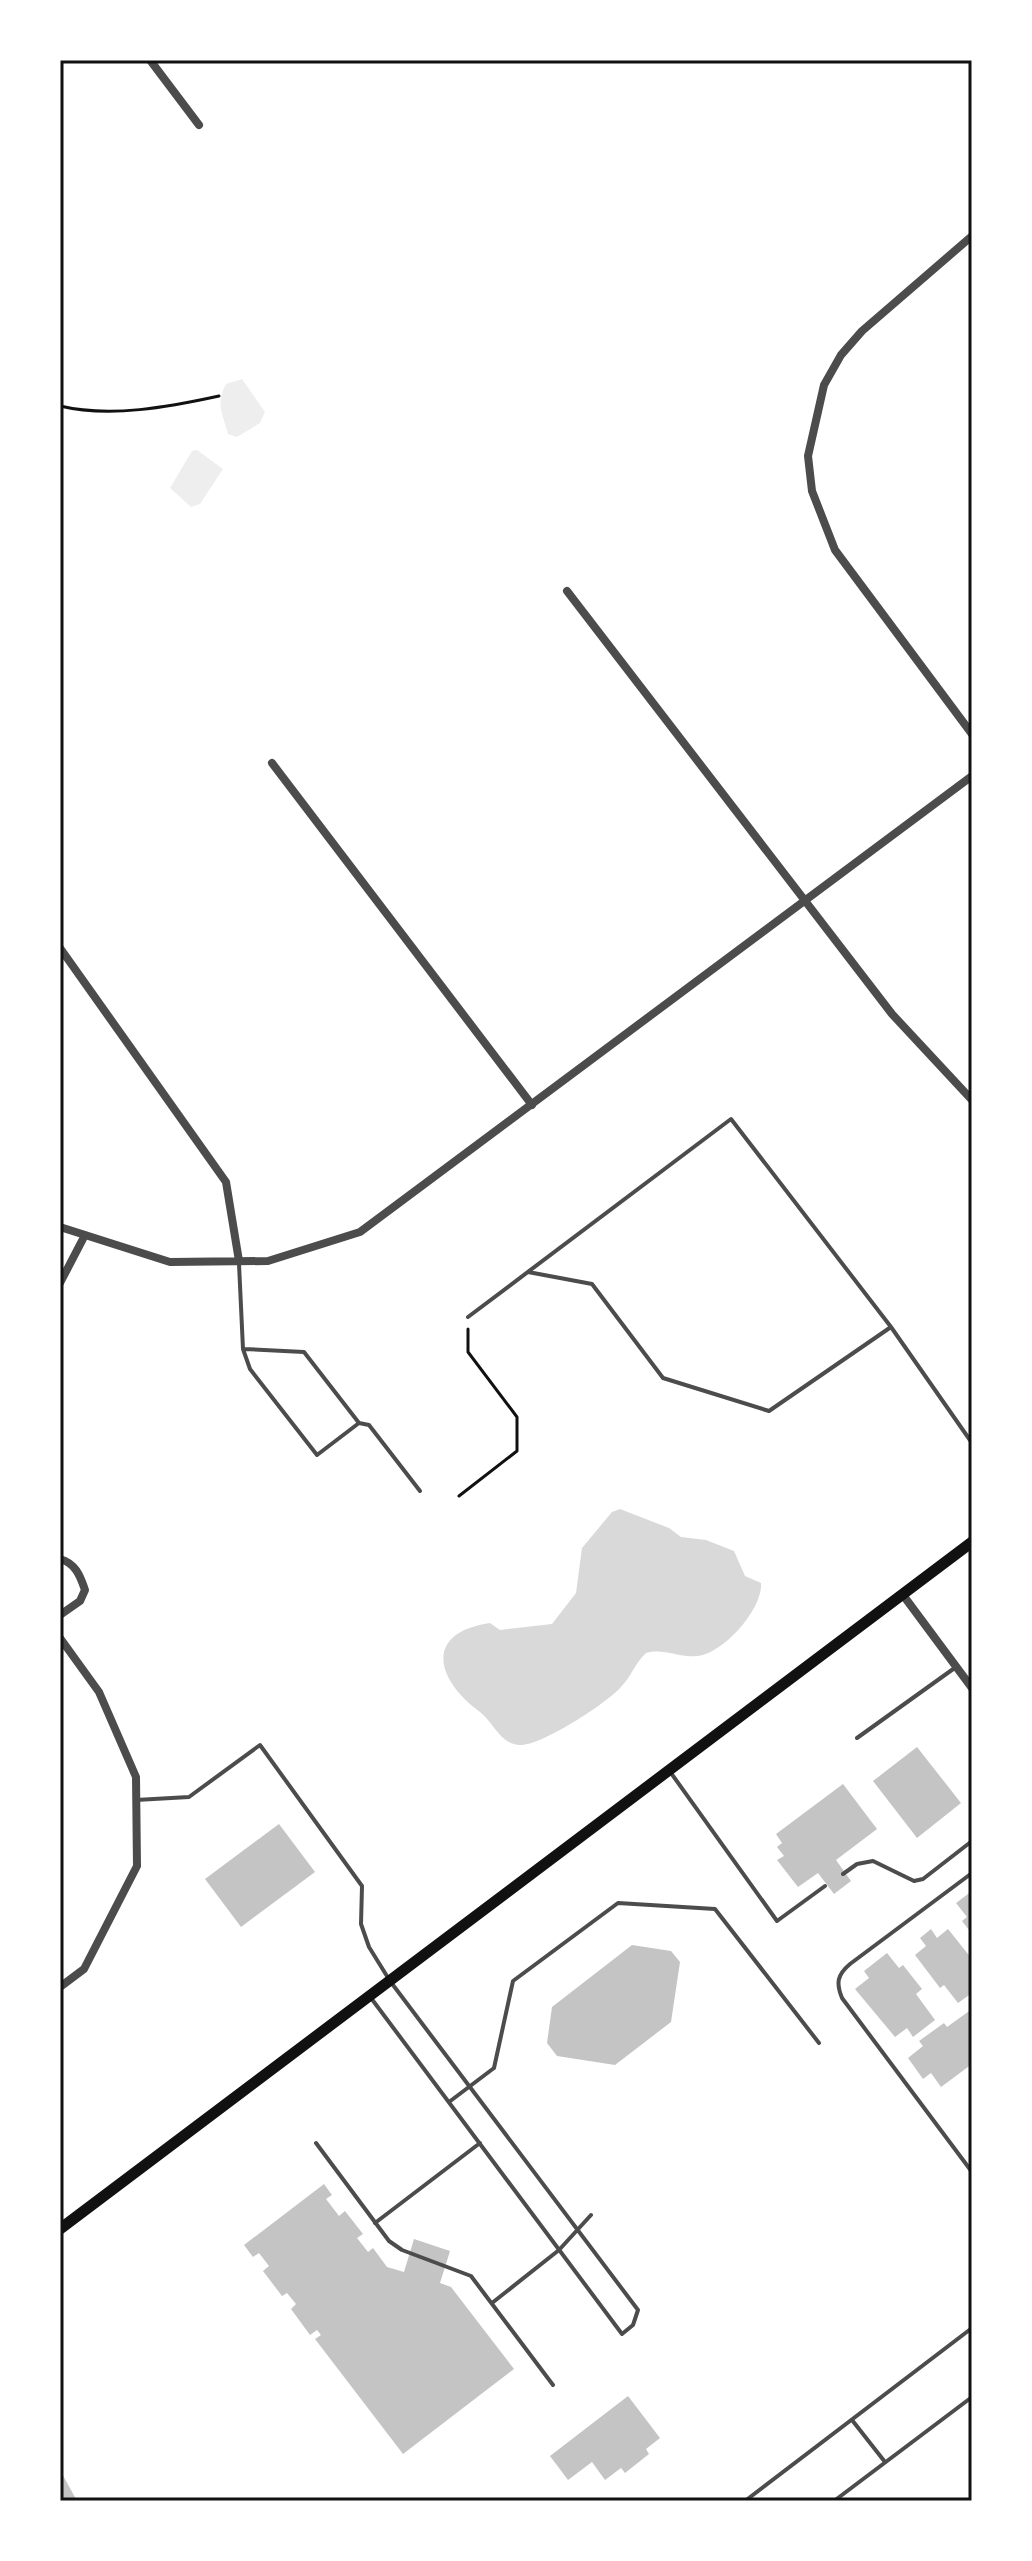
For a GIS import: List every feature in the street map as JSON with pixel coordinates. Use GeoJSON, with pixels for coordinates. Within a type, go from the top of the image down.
{"type":"FeatureCollection","features":[{"type":"Feature","properties":{"kind":"main road"},"geometry":{"type":"LineString","coordinates":[[60,2229],[972,1542]]}},
{"type":"Feature","properties":{"kind":"street"},"geometry":{"type":"LineString","coordinates":[[150,60],[199,125]]}},
{"type":"Feature","properties":{"kind":"street"},"geometry":{"type":"LineString","coordinates":[[972,236],[862,331],[841,355],[824,385],[808,456],[812,491],[835,550],[972,734]]}},
{"type":"Feature","properties":{"kind":"street"},"geometry":{"type":"LineString","coordinates":[[567,591],[892,1014],[972,1100]]}},
{"type":"Feature","properties":{"kind":"street"},"geometry":{"type":"LineString","coordinates":[[272,763],[532,1105]]}},
{"type":"Feature","properties":{"kind":"street"},"geometry":{"type":"LineString","coordinates":[[60,1227],[170,1262],[268,1261],[360,1232],[972,776]]}},
{"type":"Feature","properties":{"kind":"street"},"geometry":{"type":"LineString","coordinates":[[60,948],[226,1182],[239,1261]]}},
{"type":"Feature","properties":{"kind":"street"},"geometry":{"type":"LineString","coordinates":[[60,1283],[85,1235]]}},
{"type":"Feature","properties":{"kind":"street"},"geometry":{"type":"LineString","coordinates":[[60,1559],[69,1562],[85,1590],[80,1601],[60,1615]]}},
{"type":"Feature","properties":{"kind":"street"},"geometry":{"type":"LineString","coordinates":[[903,1595],[972,1688]]}},
{"type":"Feature","properties":{"kind":"street"},"geometry":{"type":"LineString","coordinates":[[60,1638],[99,1692],[136,1777],[137,1866],[84,1969],[60,1987]]}},
{"type":"Feature","properties":{"kind":"lane"},"geometry":{"type":"LineString","coordinates":[[468,1317],[731,1119],[891,1327],[972,1443]]}},
{"type":"Feature","properties":{"kind":"lane"},"geometry":{"type":"LineString","coordinates":[[239,1261],[243,1349],[250,1369],[317,1455],[359,1423]]}},
{"type":"Feature","properties":{"kind":"lane"},"geometry":{"type":"LineString","coordinates":[[528,1272],[592,1284],[663,1378],[769,1411],[891,1327]]}},
{"type":"Feature","properties":{"kind":"lane"},"geometry":{"type":"LineString","coordinates":[[243,1349],[304,1352],[359,1423],[369,1425],[420,1491]]}},
{"type":"Feature","properties":{"kind":"lane"},"geometry":{"type":"LineString","coordinates":[[857,1738],[956,1667]]}},
{"type":"Feature","properties":{"kind":"lane"},"geometry":{"type":"LineString","coordinates":[[136,1800],[189,1797],[260,1745],[362,1886],[361,1924],[369,1947],[390,1981],[638,2310],[633,2325],[622,2334],[370,1996]]}},
{"type":"Feature","properties":{"kind":"lane"},"geometry":{"type":"LineString","coordinates":[[669,1771],[777,1921],[825,1886]]}},
{"type":"Feature","properties":{"kind":"lane"},"geometry":{"type":"LineString","coordinates":[[843,1874],[857,1864],[873,1861],[905,1879],[923,1879],[972,1841]]}},
{"type":"Feature","properties":{"kind":"lane"},"geometry":{"type":"LineString","coordinates":[[972,1873],[850,1964],[838,1978],[837,1986],[842,1998],[972,2172]]}},
{"type":"Feature","properties":{"kind":"lane"},"geometry":{"type":"LineString","coordinates":[[449,2102],[494,2068],[513,1981],[618,1903],[715,1909],[819,2043]]}},
{"type":"Feature","properties":{"kind":"lane"},"geometry":{"type":"LineString","coordinates":[[316,2143],[389,2241],[402,2250],[471,2276],[553,2385]]}},
{"type":"Feature","properties":{"kind":"lane"},"geometry":{"type":"LineString","coordinates":[[375,2223],[480,2143]]}},
{"type":"Feature","properties":{"kind":"lane"},"geometry":{"type":"LineString","coordinates":[[491,2303],[559,2250],[591,2215]]}},
{"type":"Feature","properties":{"kind":"lane"},"geometry":{"type":"LineString","coordinates":[[745,2501],[972,2328]]}},
{"type":"Feature","properties":{"kind":"lane"},"geometry":{"type":"LineString","coordinates":[[834,2501],[972,2397]]}},
{"type":"Feature","properties":{"kind":"lane"},"geometry":{"type":"LineString","coordinates":[[852,2420],[885,2462]]}},
{"type":"Feature","properties":{"kind":"path"},"geometry":{"type":"LineString","coordinates":[[60,406],[91,411],[126,409],[219,396]]}},
{"type":"Feature","properties":{"kind":"path"},"geometry":{"type":"LineString","coordinates":[[459,1496],[517,1451],[517,1417],[468,1352],[468,1317]]}},
{"type":"Feature","properties":{"kind":"shaded area"},"geometry":{"type":"Polygon","coordinates":[[[242,379],[265,412],[260,423],[237,437],[228,434],[221,397],[226,384],[242,379]]]}},
{"type":"Feature","properties":{"kind":"shaded area"},"geometry":{"type":"Polygon","coordinates":[[[197,450],[223,469],[200,504],[191,507],[170,488],[192,451],[197,450]]]}},
{"type":"Feature","properties":{"kind":"shaded area"},"geometry":{"type":"Polygon","coordinates":[[[620,1509],[669,1528],[681,1537],[706,1540],[734,1551],[745,1576],[761,1583],[756,1605],[740,1628],[718,1647],[697,1656],[646,1653],[621,1687],[589,1713],[532,1743],[522,1745],[509,1742],[454,1686],[443,1659],[446,1647],[454,1637],[469,1628],[490,1623],[500,1630],[552,1624],[576,1593],[582,1548],[612,1512],[620,1509]]]}},
{"type":"Feature","properties":{"kind":"building"},"geometry":{"type":"Polygon","coordinates":[[[917,1747],[961,1803],[917,1838],[873,1781],[917,1747]]]}},
{"type":"Feature","properties":{"kind":"building"},"geometry":{"type":"Polygon","coordinates":[[[843,1784],[877,1829],[836,1860],[851,1881],[834,1894],[818,1873],[798,1887],[777,1860],[784,1856],[777,1847],[782,1843],[776,1834],[843,1784]]]}},
{"type":"Feature","properties":{"kind":"building"},"geometry":{"type":"Polygon","coordinates":[[[279,1824],[315,1872],[241,1927],[205,1879],[279,1824]]]}},
{"type":"Feature","properties":{"kind":"building"},"geometry":{"type":"Polygon","coordinates":[[[972,1891],[972,1934],[962,1921],[967,1917],[956,1903],[972,1891]]]}},
{"type":"Feature","properties":{"kind":"building"},"geometry":{"type":"Polygon","coordinates":[[[931,1929],[937,1938],[948,1929],[972,1959],[969,1966],[972,1993],[958,2003],[944,1985],[940,1988],[915,1955],[926,1946],[920,1938],[931,1929]]]}},
{"type":"Feature","properties":{"kind":"building"},"geometry":{"type":"Polygon","coordinates":[[[632,1945],[671,1951],[680,1962],[671,2022],[615,2065],[557,2056],[547,2043],[552,2007],[632,1945]]]}},
{"type":"Feature","properties":{"kind":"building"},"geometry":{"type":"Polygon","coordinates":[[[887,1953],[899,1968],[903,1965],[922,1989],[916,1994],[935,2020],[913,2037],[907,2028],[895,2037],[855,1989],[869,1978],[864,1971],[887,1953]]]}},
{"type":"Feature","properties":{"kind":"building"},"geometry":{"type":"Polygon","coordinates":[[[972,2009],[972,2064],[941,2087],[931,2073],[923,2079],[908,2058],[923,2046],[919,2041],[944,2023],[947,2027],[972,2009]]]}},
{"type":"Feature","properties":{"kind":"building"},"geometry":{"type":"Polygon","coordinates":[[[324,2184],[332,2195],[326,2199],[339,2216],[345,2211],[363,2234],[357,2238],[368,2252],[373,2248],[387,2267],[404,2272],[414,2239],[450,2251],[440,2283],[451,2287],[514,2369],[403,2454],[315,2339],[321,2335],[317,2330],[310,2335],[291,2309],[296,2304],[287,2293],[282,2296],[263,2271],[269,2266],[259,2253],[253,2257],[244,2245],[324,2184]]]}},
{"type":"Feature","properties":{"kind":"building"},"geometry":{"type":"Polygon","coordinates":[[[628,2396],[660,2438],[646,2449],[649,2454],[625,2473],[621,2468],[605,2480],[592,2462],[568,2480],[550,2456],[628,2396]]]}},
{"type":"Feature","properties":{"kind":"building"},"geometry":{"type":"Polygon","coordinates":[[[60,2470],[77,2501],[60,2501],[60,2470]]]}}]}
